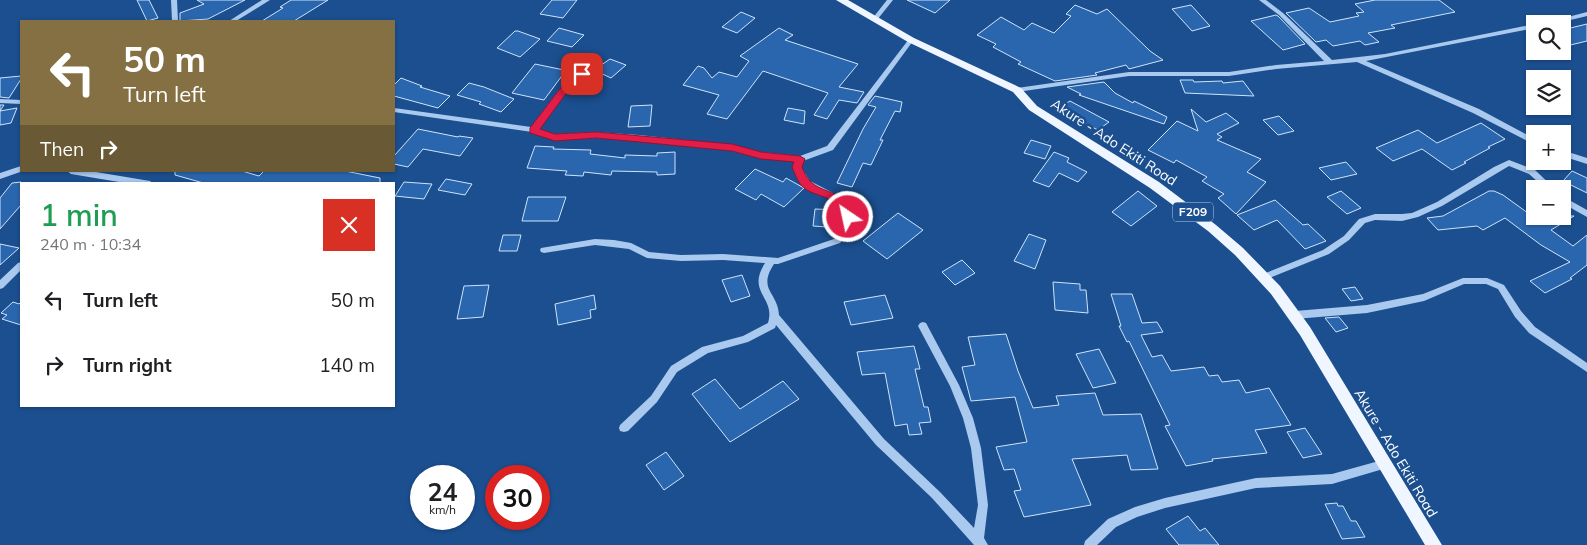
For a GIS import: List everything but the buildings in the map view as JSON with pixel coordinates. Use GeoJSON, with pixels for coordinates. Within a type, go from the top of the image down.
{"type":"FeatureCollection","features":[{"type":"Feature","properties":{"kind":"main road","name":"Akure - Ado Ekiti Road"},"geometry":{"type":"LineString","coordinates":[[841,0],[911,40],[1017,90],[1033,108],[1167,193],[1197,215],[1232,245],[1264,277],[1295,315],[1434,545]]}},
{"type":"Feature","properties":{"kind":"street"},"geometry":{"type":"LineString","coordinates":[[174,0],[175,20]]}},
{"type":"Feature","properties":{"kind":"street"},"geometry":{"type":"LineString","coordinates":[[234,20],[267,0]]}},
{"type":"Feature","properties":{"kind":"street"},"geometry":{"type":"LineString","coordinates":[[875,19],[890,0]]}},
{"type":"Feature","properties":{"kind":"street"},"geometry":{"type":"LineString","coordinates":[[1262,0],[1281,14],[1331,63]]}},
{"type":"Feature","properties":{"kind":"street"},"geometry":{"type":"LineString","coordinates":[[1571,18],[1587,14]]}},
{"type":"Feature","properties":{"kind":"street"},"geometry":{"type":"LineString","coordinates":[[1017,90],[1129,74],[1229,74],[1276,66],[1357,60],[1526,28]]}},
{"type":"Feature","properties":{"kind":"street"},"geometry":{"type":"LineString","coordinates":[[395,110],[534,130],[555,138],[596,135],[639,138],[732,148],[761,155],[800,159],[816,155],[830,148],[911,40]]}},
{"type":"Feature","properties":{"kind":"street"},"geometry":{"type":"LineString","coordinates":[[1357,60],[1476,111],[1526,137]]}},
{"type":"Feature","properties":{"kind":"street"},"geometry":{"type":"LineString","coordinates":[[534,130],[562,92],[582,74]]}},
{"type":"Feature","properties":{"kind":"street"},"geometry":{"type":"LineString","coordinates":[[0,102],[20,102]]}},
{"type":"Feature","properties":{"kind":"street"},"geometry":{"type":"LineString","coordinates":[[1571,156],[1587,161]]}},
{"type":"Feature","properties":{"kind":"street"},"geometry":{"type":"LineString","coordinates":[[544,250],[595,242],[614,242],[631,246],[648,255],[778,261],[837,241],[845,231],[849,221],[847,208],[832,196],[804,182],[797,167],[800,159]]}},
{"type":"Feature","properties":{"kind":"street"},"geometry":{"type":"LineString","coordinates":[[1264,277],[1322,254],[1344,240],[1362,221],[1385,216],[1413,216],[1433,208],[1509,163],[1532,172],[1541,180]]}},
{"type":"Feature","properties":{"kind":"street"},"geometry":{"type":"LineString","coordinates":[[0,176],[20,169]]}},
{"type":"Feature","properties":{"kind":"street"},"geometry":{"type":"LineString","coordinates":[[76,172],[137,182]]}},
{"type":"Feature","properties":{"kind":"street"},"geometry":{"type":"LineString","coordinates":[[92,182],[98,176]]}},
{"type":"Feature","properties":{"kind":"street"},"geometry":{"type":"LineString","coordinates":[[1571,204],[1587,214]]}},
{"type":"Feature","properties":{"kind":"street"},"geometry":{"type":"LineString","coordinates":[[624,428],[654,399],[674,369],[705,350],[746,338],[772,324],[776,312],[762,280],[763,274],[771,261]]}},
{"type":"Feature","properties":{"kind":"street"},"geometry":{"type":"LineString","coordinates":[[0,286],[20,266]]}},
{"type":"Feature","properties":{"kind":"street"},"geometry":{"type":"LineString","coordinates":[[1295,315],[1367,309],[1424,297],[1463,281],[1487,281],[1501,287],[1518,314],[1532,330],[1587,368]]}},
{"type":"Feature","properties":{"kind":"street"},"geometry":{"type":"LineString","coordinates":[[775,317],[880,442],[981,543]]}},
{"type":"Feature","properties":{"kind":"street"},"geometry":{"type":"LineString","coordinates":[[922,326],[954,385],[968,418],[976,448],[983,505],[981,543]]}},
{"type":"Feature","properties":{"kind":"street"},"geometry":{"type":"LineString","coordinates":[[1089,545],[1112,523],[1134,512],[1165,503],[1256,483],[1332,479],[1386,464]]}},
{"type":"Feature","properties":{"kind":"route"},"geometry":{"type":"LineString","coordinates":[[582,74],[562,92],[534,130],[555,138],[596,135],[639,138],[732,148],[783,159],[800,159],[797,167],[804,182],[839,201],[847,208],[848,217]]}}]}
